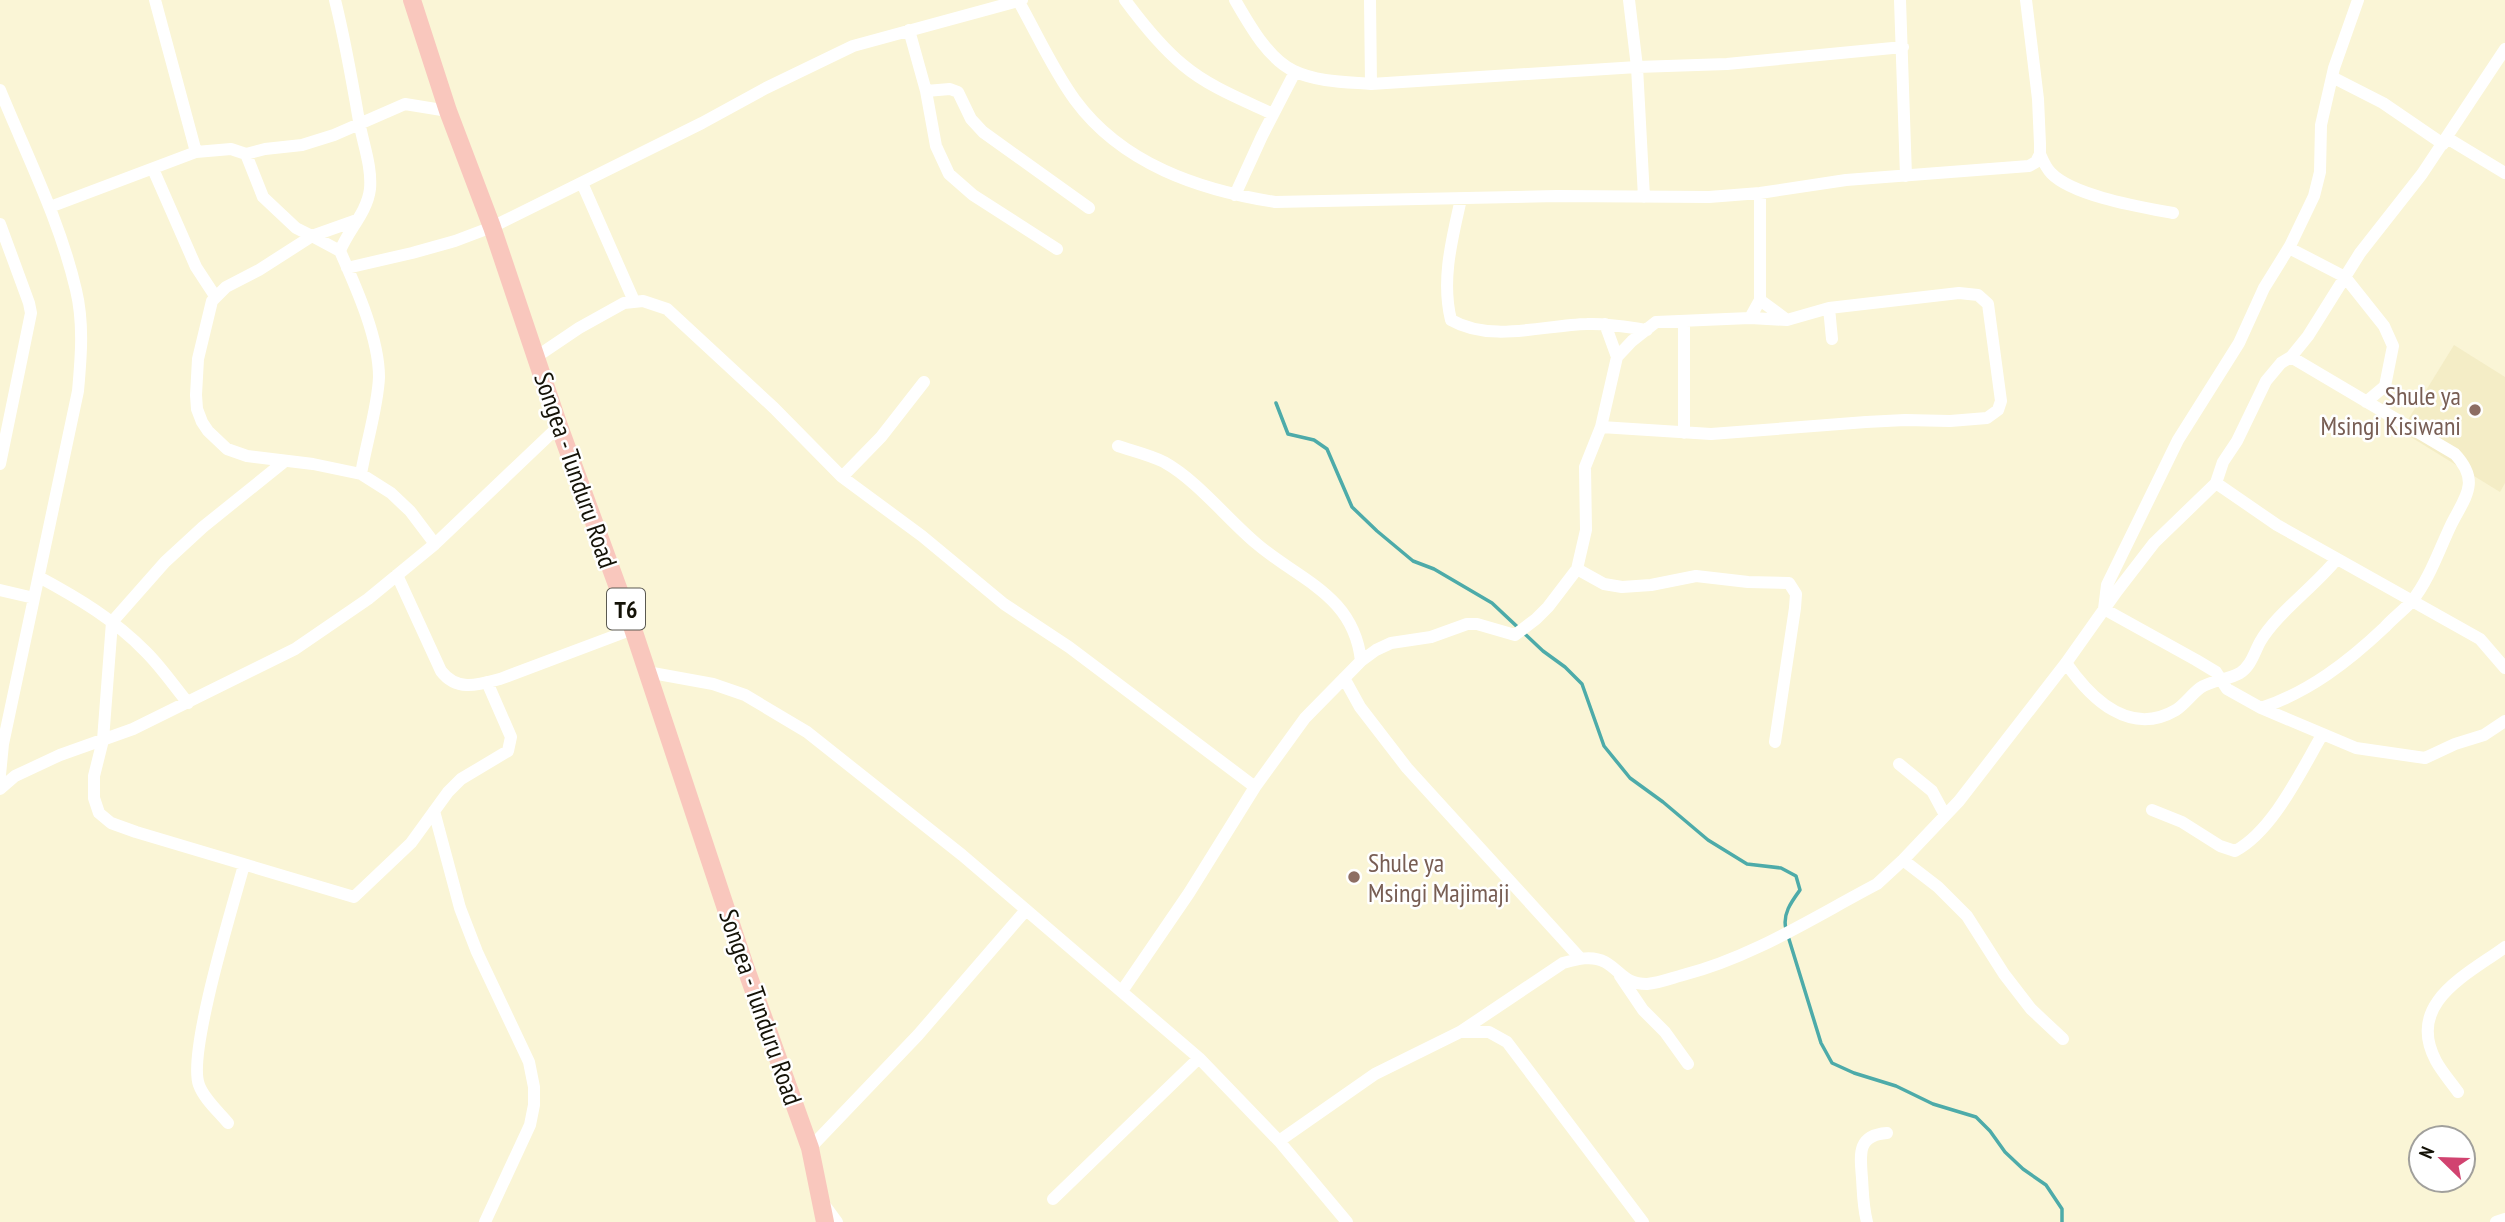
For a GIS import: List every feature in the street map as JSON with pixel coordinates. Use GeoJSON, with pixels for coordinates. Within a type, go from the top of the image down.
{"type":"FeatureCollection","features":[{"type":"Feature","properties":{"kind":"highway","name":"Songea - Tunduru Road"},"geometry":{"type":"LineString","coordinates":[[412,0],[448,111],[492,227],[559,426],[633,629],[746,969],[810,1148],[825,1222]]}},
{"type":"Feature","properties":{"kind":"street"},"geometry":{"type":"LineString","coordinates":[[155,0],[196,152]]}},
{"type":"Feature","properties":{"kind":"street"},"geometry":{"type":"LineString","coordinates":[[335,0],[370,172],[370,190],[366,205],[340,251]]}},
{"type":"Feature","properties":{"kind":"street"},"geometry":{"type":"LineString","coordinates":[[1125,0],[1158,43],[1184,66],[1226,92],[1273,114]]}},
{"type":"Feature","properties":{"kind":"street"},"geometry":{"type":"LineString","coordinates":[[1235,0],[1255,34],[1286,66],[1295,72],[1332,81],[1371,83],[1727,64],[1903,47]]}},
{"type":"Feature","properties":{"kind":"street"},"geometry":{"type":"LineString","coordinates":[[1370,0],[1371,83]]}},
{"type":"Feature","properties":{"kind":"street"},"geometry":{"type":"LineString","coordinates":[[1629,0],[1637,67],[1644,197]]}},
{"type":"Feature","properties":{"kind":"street"},"geometry":{"type":"LineString","coordinates":[[1900,0],[1906,176]]}},
{"type":"Feature","properties":{"kind":"street"},"geometry":{"type":"LineString","coordinates":[[347,268],[422,250],[492,227],[853,46],[1021,1],[1076,101],[1124,149],[1158,169],[1235,195],[1275,202],[1709,197],[1760,193],[1846,180],[2029,166],[2036,162],[2039,154],[2039,99],[2026,0]]}},
{"type":"Feature","properties":{"kind":"street"},"geometry":{"type":"LineString","coordinates":[[2105,609],[2107,585],[2178,440],[2239,344],[2264,288],[2288,248],[2314,195],[2320,172],[2321,125],[2332,77],[2358,0]]}},
{"type":"Feature","properties":{"kind":"street"},"geometry":{"type":"LineString","coordinates":[[909,30],[926,91],[936,146],[949,174],[973,195],[1057,249]]}},
{"type":"Feature","properties":{"kind":"street"},"geometry":{"type":"LineString","coordinates":[[1620,976],[1645,984],[1705,970],[1745,955],[1877,884],[1903,860],[1945,815],[2066,663],[2154,543],[2216,483],[2222,462],[2237,441],[2266,381],[2308,336],[2360,253],[2414,185],[2505,48]]}},
{"type":"Feature","properties":{"kind":"street"},"geometry":{"type":"LineString","coordinates":[[1235,195],[1295,72]]}},
{"type":"Feature","properties":{"kind":"street"},"geometry":{"type":"LineString","coordinates":[[2332,77],[2505,173]]}},
{"type":"Feature","properties":{"kind":"street"},"geometry":{"type":"LineString","coordinates":[[926,91],[950,89],[958,92],[967,113],[983,132],[1088,208]]}},
{"type":"Feature","properties":{"kind":"street"},"geometry":{"type":"LineString","coordinates":[[0,90],[50,207],[76,290],[81,321],[78,391],[3,744],[0,775]]}},
{"type":"Feature","properties":{"kind":"street"},"geometry":{"type":"LineString","coordinates":[[50,207],[196,152],[231,149],[246,154],[302,145],[334,135],[405,104],[448,111]]}},
{"type":"Feature","properties":{"kind":"street"},"geometry":{"type":"LineString","coordinates":[[246,154],[263,197],[296,228],[340,251],[372,334],[379,373],[378,392],[360,474]]}},
{"type":"Feature","properties":{"kind":"street"},"geometry":{"type":"LineString","coordinates":[[2039,154],[2049,171],[2068,184],[2108,200],[2173,213]]}},
{"type":"Feature","properties":{"kind":"street"},"geometry":{"type":"LineString","coordinates":[[153,169],[186,246],[215,296]]}},
{"type":"Feature","properties":{"kind":"street"},"geometry":{"type":"LineString","coordinates":[[582,183],[634,301]]}},
{"type":"Feature","properties":{"kind":"street"},"geometry":{"type":"LineString","coordinates":[[1750,318],[1760,300],[1760,193]]}},
{"type":"Feature","properties":{"kind":"street"},"geometry":{"type":"LineString","coordinates":[[1461,199],[1447,276],[1446,299],[1451,320],[1461,326],[1478,330],[1511,331],[1605,324],[1647,330]]}},
{"type":"Feature","properties":{"kind":"street"},"geometry":{"type":"LineString","coordinates":[[357,220],[312,236],[215,296],[198,359],[197,409],[202,422],[217,440],[235,452],[360,474],[391,493],[410,511],[435,544]]}},
{"type":"Feature","properties":{"kind":"street"},"geometry":{"type":"LineString","coordinates":[[0,224],[31,313],[0,464]]}},
{"type":"Feature","properties":{"kind":"street"},"geometry":{"type":"LineString","coordinates":[[2288,248],[2345,277],[2390,337],[2393,346],[2385,386],[2366,401]]}},
{"type":"Feature","properties":{"kind":"street"},"geometry":{"type":"LineString","coordinates":[[1122,991],[1189,893],[1255,787],[1305,718],[1361,661],[1391,643],[1430,637],[1467,624],[1477,624],[1510,635],[1521,631],[1548,607],[1577,569],[1586,530],[1585,467],[1601,427],[1617,357],[1632,341],[1656,322],[1750,318],[1787,320],[1829,308],[1959,293],[1972,293],[1983,298],[1988,304],[2001,401],[1998,410],[1987,418],[1905,420],[1733,433],[1684,433],[1601,427]]}},
{"type":"Feature","properties":{"kind":"street"},"geometry":{"type":"LineString","coordinates":[[1760,300],[1787,320]]}},
{"type":"Feature","properties":{"kind":"street"},"geometry":{"type":"LineString","coordinates":[[536,357],[612,307],[634,301],[651,302],[667,309],[842,477],[922,536],[1004,604],[1069,647],[1255,787]]}},
{"type":"Feature","properties":{"kind":"street"},"geometry":{"type":"LineString","coordinates":[[1829,308],[1832,339]]}},
{"type":"Feature","properties":{"kind":"street"},"geometry":{"type":"LineString","coordinates":[[1684,322],[1684,433]]}},
{"type":"Feature","properties":{"kind":"street"},"geometry":{"type":"LineString","coordinates":[[1605,324],[1617,357]]}},
{"type":"Feature","properties":{"kind":"street"},"geometry":{"type":"LineString","coordinates":[[2261,708],[2288,699],[2306,689],[2360,652],[2412,600],[2466,497],[2470,478],[2465,464],[2455,454],[2291,357]]}},
{"type":"Feature","properties":{"kind":"street"},"geometry":{"type":"LineString","coordinates":[[842,477],[881,437],[924,382]]}},
{"type":"Feature","properties":{"kind":"street"},"geometry":{"type":"LineString","coordinates":[[0,789],[15,776],[60,755],[133,729],[295,649],[368,599],[435,544],[559,426]]}},
{"type":"Feature","properties":{"kind":"street"},"geometry":{"type":"LineString","coordinates":[[1118,446],[1163,462],[1191,482],[1259,546],[1324,592],[1352,630],[1359,646],[1361,661]]}},
{"type":"Feature","properties":{"kind":"street"},"geometry":{"type":"LineString","coordinates":[[285,461],[175,553],[112,622],[103,740],[94,776],[94,798],[100,814],[123,828],[354,897],[411,843],[434,810],[461,779],[508,751],[511,737],[487,682]]}},
{"type":"Feature","properties":{"kind":"street"},"geometry":{"type":"LineString","coordinates":[[2216,483],[2277,526],[2480,639],[2505,667]]}},
{"type":"Feature","properties":{"kind":"street"},"geometry":{"type":"LineString","coordinates":[[2066,663],[2077,679],[2117,714],[2144,719],[2167,714],[2201,688],[2241,673],[2252,661],[2260,641],[2274,624],[2336,560]]}},
{"type":"Feature","properties":{"kind":"street"},"geometry":{"type":"LineString","coordinates":[[1577,569],[1613,587],[1651,585],[1696,576],[1789,583],[1796,594],[1795,608],[1775,742]]}},
{"type":"Feature","properties":{"kind":"street"},"geometry":{"type":"LineString","coordinates":[[397,575],[441,671],[447,678],[465,686],[487,682],[633,629]]}},
{"type":"Feature","properties":{"kind":"street"},"geometry":{"type":"LineString","coordinates":[[39,578],[82,601],[112,622],[147,653],[188,703]]}},
{"type":"Feature","properties":{"kind":"street"},"geometry":{"type":"LineString","coordinates":[[0,590],[34,598]]}},
{"type":"Feature","properties":{"kind":"street"},"geometry":{"type":"LineString","coordinates":[[2105,609],[2216,672],[2227,689],[2261,708],[2356,748],[2425,758],[2455,744],[2484,735],[2505,721]]}},
{"type":"Feature","properties":{"kind":"street"},"geometry":{"type":"LineString","coordinates":[[647,672],[713,684],[745,695],[795,725],[962,855],[1199,1058],[1279,1141],[1347,1222]]}},
{"type":"Feature","properties":{"kind":"street"},"geometry":{"type":"LineString","coordinates":[[1344,678],[1360,708],[1407,768],[1580,958]]}},
{"type":"Feature","properties":{"kind":"street"},"geometry":{"type":"LineString","coordinates":[[2152,810],[2182,822],[2220,846],[2235,851],[2252,838],[2283,802],[2322,735]]}},
{"type":"Feature","properties":{"kind":"street"},"geometry":{"type":"LineString","coordinates":[[1899,764],[1932,791],[1945,815]]}},
{"type":"Feature","properties":{"kind":"street"},"geometry":{"type":"LineString","coordinates":[[434,810],[460,908],[477,952],[529,1062],[534,1087],[530,1125],[485,1222]]}},
{"type":"Feature","properties":{"kind":"street"},"geometry":{"type":"LineString","coordinates":[[1903,860],[1938,887],[1967,916],[2004,974],[2031,1009],[2063,1039]]}},
{"type":"Feature","properties":{"kind":"street"},"geometry":{"type":"LineString","coordinates":[[228,1123],[198,1084],[198,1058],[207,1006],[244,865]]}},
{"type":"Feature","properties":{"kind":"street"},"geometry":{"type":"LineString","coordinates":[[810,1148],[918,1034],[1026,910]]}},
{"type":"Feature","properties":{"kind":"street"},"geometry":{"type":"LineString","coordinates":[[2458,1092],[2435,1060],[2429,1041],[2431,1013],[2443,992],[2505,947]]}},
{"type":"Feature","properties":{"kind":"street"},"geometry":{"type":"LineString","coordinates":[[1279,1141],[1376,1074],[1460,1032],[1563,963],[1580,958],[1607,963],[1688,1064]]}},
{"type":"Feature","properties":{"kind":"street"},"geometry":{"type":"LineString","coordinates":[[1460,1032],[1489,1032],[1507,1042],[1643,1222]]}},
{"type":"Feature","properties":{"kind":"street"},"geometry":{"type":"LineString","coordinates":[[1052,1199],[1199,1058]]}},
{"type":"Feature","properties":{"kind":"street"},"geometry":{"type":"LineString","coordinates":[[1867,1222],[1861,1198],[1860,1154],[1866,1140],[1887,1133]]}},
{"type":"Feature","properties":{"kind":"street"},"geometry":{"type":"LineString","coordinates":[[821,1200],[837,1222]]}},
{"type":"Feature","properties":{"kind":"street"},"geometry":{"type":"LineString","coordinates":[[2496,1222],[2505,1219]]}},
{"type":"Feature","properties":{"kind":"shaded area"},"geometry":{"type":"Polygon","coordinates":[[[2454,345],[2505,377],[2505,483],[2500,492],[2401,431],[2454,345]]]}},
{"type":"Feature","properties":{"kind":"waterway"},"geometry":{"type":"LineString","coordinates":[[1276,403],[1288,434],[1314,440],[1327,449],[1352,507],[1377,531],[1413,561],[1434,569],[1492,603],[1582,684],[1604,746],[1630,778],[1708,840],[1747,864],[1781,868],[1796,876],[1800,890],[1787,913],[1786,929]]}},
{"type":"Feature","properties":{"kind":"waterway"},"geometry":{"type":"LineString","coordinates":[[1788,936],[1821,1043],[1832,1063],[1896,1086],[1933,1104],[1976,1117],[2005,1152],[2046,1185],[2062,1209],[2062,1222]]}},
{"type":"Feature","properties":{"kind":"place","name":"Shule ya Msingi Kisiwani"},"geometry":{"type":"Point","coordinates":[2475,410]}},
{"type":"Feature","properties":{"kind":"place","name":"Shule ya Msingi Majimaji"},"geometry":{"type":"Point","coordinates":[1354,877]}}]}
